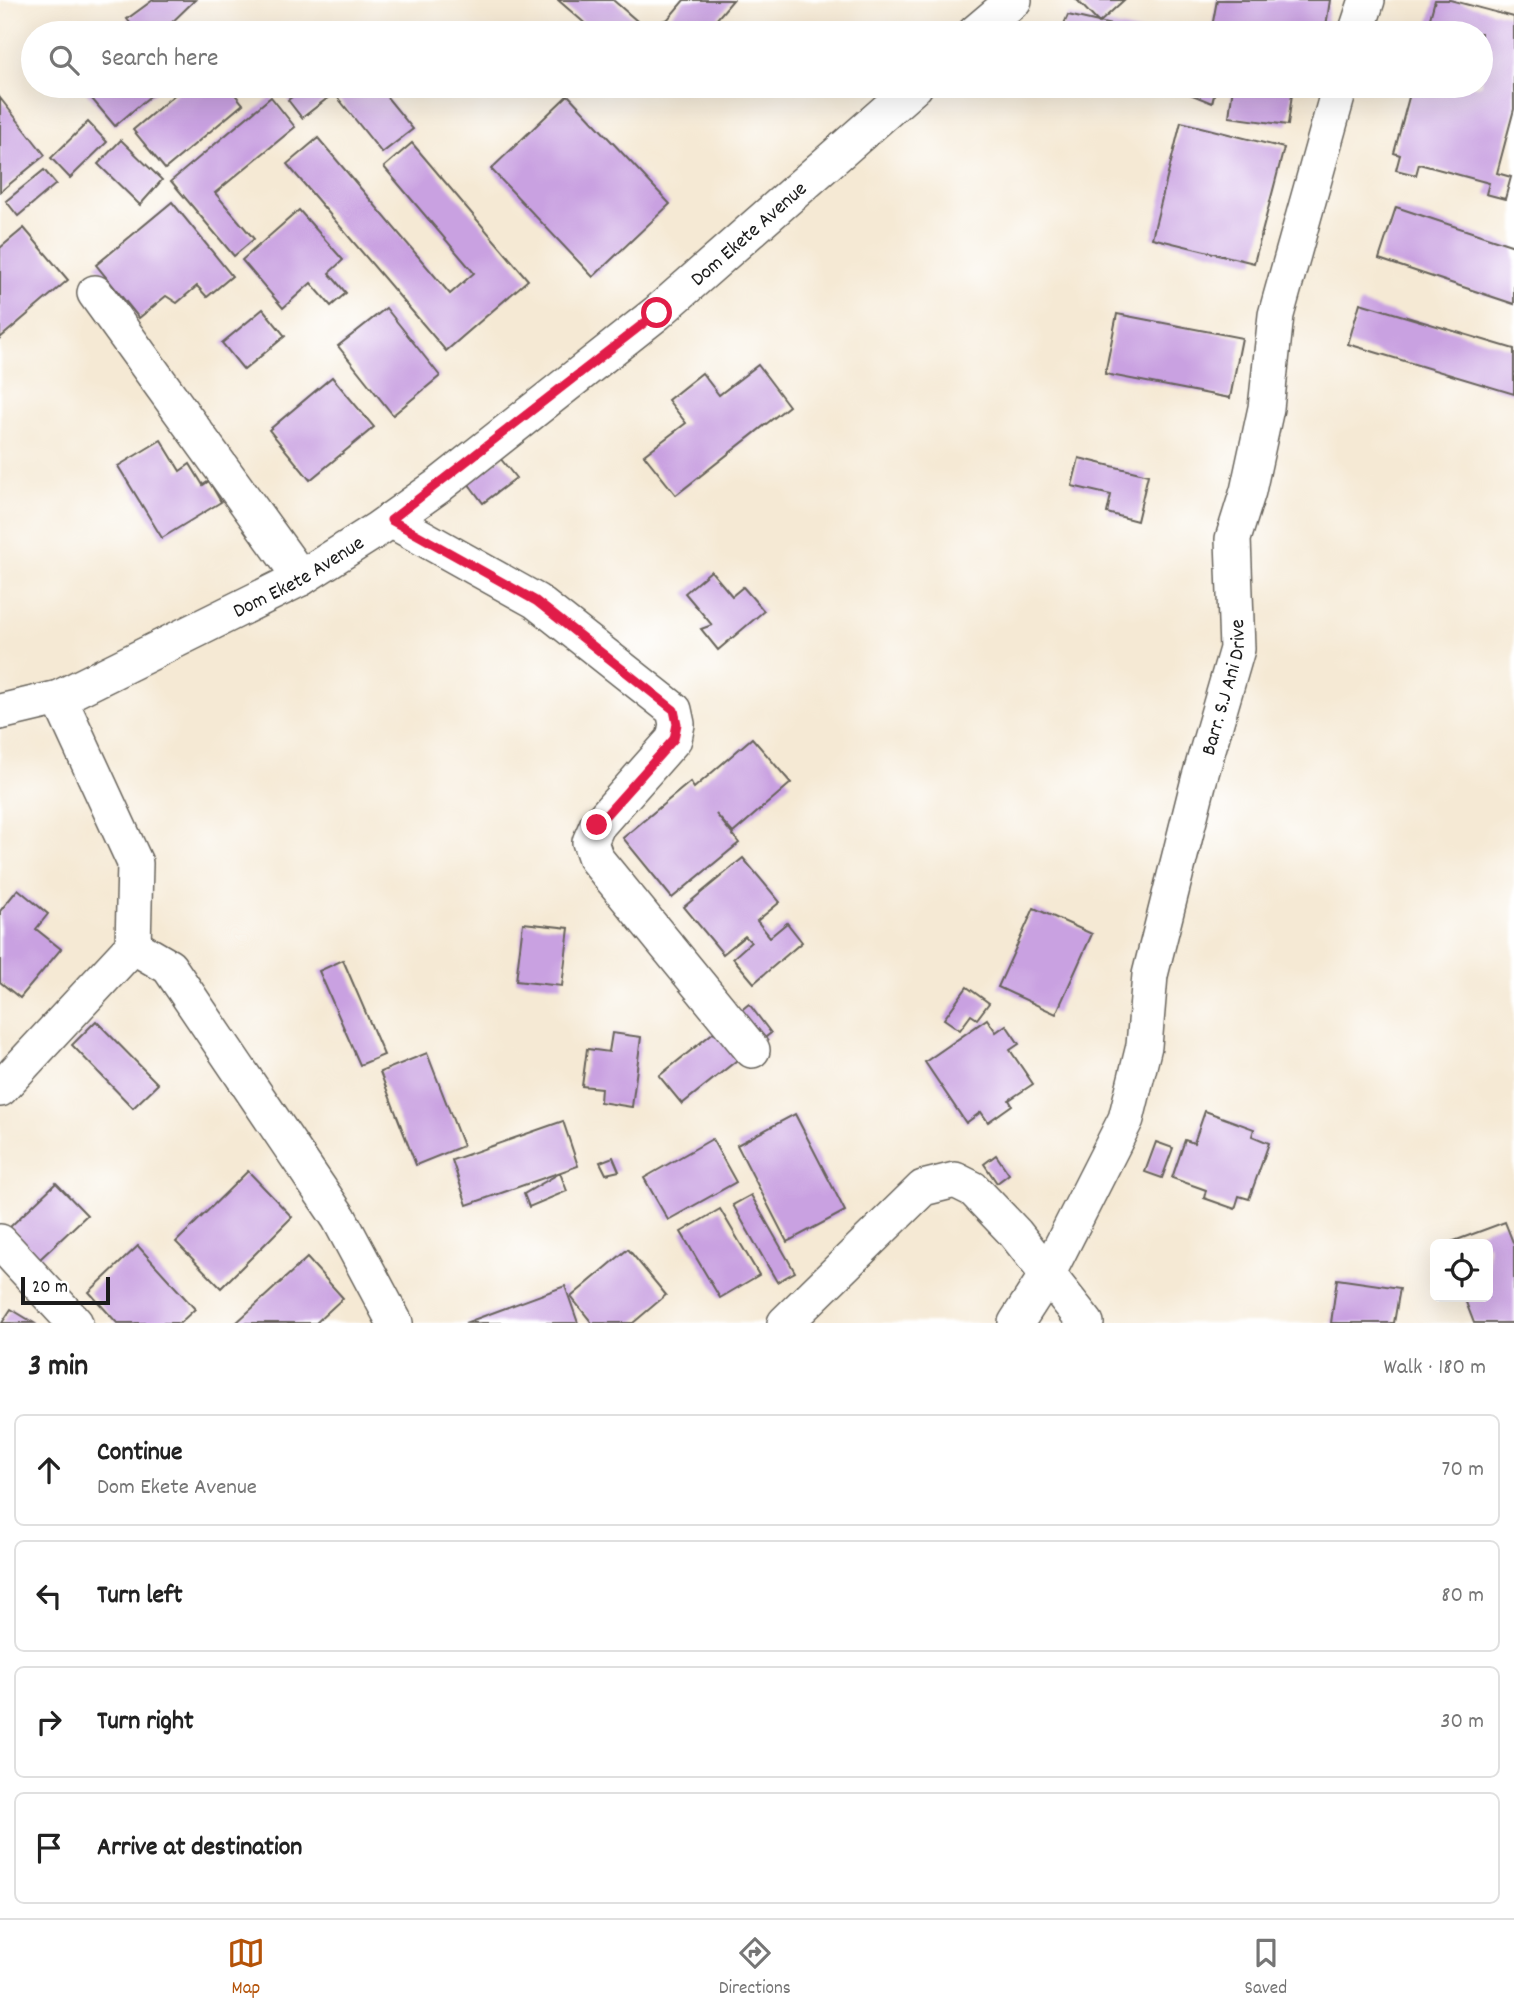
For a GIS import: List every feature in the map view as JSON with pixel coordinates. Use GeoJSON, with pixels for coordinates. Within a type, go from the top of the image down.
{"type":"FeatureCollection","features":[{"type":"Feature","properties":{"kind":"street"},"geometry":{"type":"LineString","coordinates":[[989,21],[1014,0]]}},
{"type":"Feature","properties":{"kind":"street"},"geometry":{"type":"LineString","coordinates":[[1360,21],[1367,0]]}},
{"type":"Feature","properties":{"kind":"street","name":"Dom Ekete Avenue"},"geometry":{"type":"LineString","coordinates":[[0,712],[59,698],[301,578],[391,520],[657,313],[901,98]]}},
{"type":"Feature","properties":{"kind":"street","name":"Barr. S.J Ani Drive"},"geometry":{"type":"LineString","coordinates":[[1016,1323],[1047,1275],[1126,1119],[1139,1070],[1144,1046],[1150,975],[1199,780],[1237,649],[1233,539],[1248,491],[1266,408],[1276,315],[1337,98]]}},
{"type":"Feature","properties":{"kind":"street"},"geometry":{"type":"LineString","coordinates":[[95,293],[301,578]]}},
{"type":"Feature","properties":{"kind":"street"},"geometry":{"type":"LineString","coordinates":[[391,520],[536,601],[674,710],[677,724],[674,739],[597,825],[590,842],[596,859],[752,1050]]}},
{"type":"Feature","properties":{"kind":"street"},"geometry":{"type":"LineString","coordinates":[[0,1089],[132,946],[135,863],[59,698]]}},
{"type":"Feature","properties":{"kind":"street"},"geometry":{"type":"LineString","coordinates":[[132,946],[169,967],[339,1218],[395,1323]]}},
{"type":"Feature","properties":{"kind":"street"},"geometry":{"type":"LineString","coordinates":[[785,1323],[923,1188],[955,1180],[973,1189],[1015,1233],[1086,1323]]}},
{"type":"Feature","properties":{"kind":"street"},"geometry":{"type":"LineString","coordinates":[[0,1242],[75,1323]]}},
{"type":"Feature","properties":{"kind":"building"},"geometry":{"type":"Polygon","coordinates":[[[153,0],[195,0],[173,21],[127,19],[153,0]]]}},
{"type":"Feature","properties":{"kind":"building"},"geometry":{"type":"Polygon","coordinates":[[[558,0],[613,0],[637,21],[582,21],[558,0]]]}},
{"type":"Feature","properties":{"kind":"building"},"geometry":{"type":"Polygon","coordinates":[[[684,0],[733,0],[715,21],[662,21],[668,19],[684,0]]]}},
{"type":"Feature","properties":{"kind":"building"},"geometry":{"type":"Polygon","coordinates":[[[1077,0],[1124,0],[1101,21],[1097,21],[1077,0]]]}},
{"type":"Feature","properties":{"kind":"building"},"geometry":{"type":"Polygon","coordinates":[[[1217,0],[1330,0],[1327,21],[1213,21],[1217,0]]]}},
{"type":"Feature","properties":{"kind":"building"},"geometry":{"type":"Polygon","coordinates":[[[1435,0],[1450,0],[1514,17],[1514,109],[1497,173],[1511,177],[1505,199],[1486,194],[1489,183],[1419,164],[1416,175],[1396,170],[1400,155],[1394,153],[1409,98],[1493,98],[1493,21],[1429,21],[1435,0]]]}},
{"type":"Feature","properties":{"kind":"building"},"geometry":{"type":"Polygon","coordinates":[[[1068,15],[1094,21],[1065,21],[1068,15]]]}},
{"type":"Feature","properties":{"kind":"building"},"geometry":{"type":"Polygon","coordinates":[[[0,98],[45,155],[0,192],[0,98]]]}},
{"type":"Feature","properties":{"kind":"building"},"geometry":{"type":"Polygon","coordinates":[[[91,98],[148,98],[115,126],[91,98]]]}},
{"type":"Feature","properties":{"kind":"building"},"geometry":{"type":"Polygon","coordinates":[[[171,98],[238,98],[243,104],[165,169],[133,130],[171,98]]]}},
{"type":"Feature","properties":{"kind":"building"},"geometry":{"type":"Polygon","coordinates":[[[270,98],[295,127],[215,193],[254,239],[234,256],[171,181],[270,98]]]}},
{"type":"Feature","properties":{"kind":"building"},"geometry":{"type":"Polygon","coordinates":[[[291,98],[328,98],[302,118],[288,100],[291,98]]]}},
{"type":"Feature","properties":{"kind":"building"},"geometry":{"type":"Polygon","coordinates":[[[338,98],[388,98],[413,129],[382,153],[338,98]]]}},
{"type":"Feature","properties":{"kind":"building"},"geometry":{"type":"Polygon","coordinates":[[[565,98],[571,98],[670,204],[593,277],[491,169],[565,98]]]}},
{"type":"Feature","properties":{"kind":"building"},"geometry":{"type":"Polygon","coordinates":[[[1200,98],[1213,98],[1212,103],[1200,98]]]}},
{"type":"Feature","properties":{"kind":"building"},"geometry":{"type":"Polygon","coordinates":[[[1231,98],[1291,98],[1288,125],[1229,117],[1231,98]]]}},
{"type":"Feature","properties":{"kind":"building"},"geometry":{"type":"Polygon","coordinates":[[[88,122],[107,142],[70,178],[51,158],[88,122]]]}},
{"type":"Feature","properties":{"kind":"building"},"geometry":{"type":"Polygon","coordinates":[[[1181,122],[1284,148],[1254,263],[1152,238],[1181,122]]]}},
{"type":"Feature","properties":{"kind":"building"},"geometry":{"type":"Polygon","coordinates":[[[318,138],[450,294],[474,273],[384,167],[412,143],[528,280],[446,351],[287,164],[318,138]]]}},
{"type":"Feature","properties":{"kind":"building"},"geometry":{"type":"Polygon","coordinates":[[[121,140],[162,180],[140,205],[98,164],[121,140]]]}},
{"type":"Feature","properties":{"kind":"building"},"geometry":{"type":"Polygon","coordinates":[[[44,170],[56,184],[18,216],[6,201],[44,170]]]}},
{"type":"Feature","properties":{"kind":"building"},"geometry":{"type":"Polygon","coordinates":[[[172,202],[232,276],[207,297],[197,286],[177,303],[166,296],[139,318],[96,265],[172,202]]]}},
{"type":"Feature","properties":{"kind":"building"},"geometry":{"type":"Polygon","coordinates":[[[1396,207],[1514,246],[1514,304],[1379,259],[1396,207]]]}},
{"type":"Feature","properties":{"kind":"building"},"geometry":{"type":"Polygon","coordinates":[[[299,210],[343,260],[329,273],[346,293],[331,306],[311,283],[283,308],[242,260],[299,210]]]}},
{"type":"Feature","properties":{"kind":"building"},"geometry":{"type":"Polygon","coordinates":[[[24,228],[68,280],[0,338],[0,248],[24,228]]]}},
{"type":"Feature","properties":{"kind":"building"},"geometry":{"type":"Polygon","coordinates":[[[1360,303],[1514,349],[1514,394],[1348,344],[1360,303]]]}},
{"type":"Feature","properties":{"kind":"building"},"geometry":{"type":"Polygon","coordinates":[[[386,308],[440,376],[393,415],[338,346],[386,308]]]}},
{"type":"Feature","properties":{"kind":"building"},"geometry":{"type":"Polygon","coordinates":[[[263,309],[285,336],[244,370],[222,343],[263,309]]]}},
{"type":"Feature","properties":{"kind":"building"},"geometry":{"type":"Polygon","coordinates":[[[1117,314],[1242,338],[1230,398],[1105,374],[1117,314]]]}},
{"type":"Feature","properties":{"kind":"building"},"geometry":{"type":"Polygon","coordinates":[[[758,365],[789,406],[676,495],[644,455],[686,423],[668,400],[702,373],[719,395],[758,365]]]}},
{"type":"Feature","properties":{"kind":"building"},"geometry":{"type":"Polygon","coordinates":[[[332,377],[374,427],[310,480],[269,430],[332,377]]]}},
{"type":"Feature","properties":{"kind":"building"},"geometry":{"type":"Polygon","coordinates":[[[161,440],[180,471],[190,464],[203,485],[209,481],[221,502],[162,538],[118,466],[161,440]]]}},
{"type":"Feature","properties":{"kind":"building"},"geometry":{"type":"Polygon","coordinates":[[[500,458],[516,478],[483,503],[468,483],[500,458]]]}},
{"type":"Feature","properties":{"kind":"building"},"geometry":{"type":"Polygon","coordinates":[[[1079,458],[1148,475],[1137,521],[1107,513],[1111,495],[1072,486],[1079,458]]]}},
{"type":"Feature","properties":{"kind":"building"},"geometry":{"type":"Polygon","coordinates":[[[711,571],[732,596],[743,587],[764,611],[718,650],[701,629],[712,625],[685,593],[711,571]]]}},
{"type":"Feature","properties":{"kind":"building"},"geometry":{"type":"Polygon","coordinates":[[[752,738],[791,783],[733,833],[716,814],[739,843],[672,898],[623,838],[690,782],[694,788],[752,738]]]}},
{"type":"Feature","properties":{"kind":"building"},"geometry":{"type":"Polygon","coordinates":[[[743,858],[780,902],[757,921],[770,937],[787,923],[802,942],[754,983],[733,958],[751,942],[745,936],[723,954],[684,907],[743,858]]]}},
{"type":"Feature","properties":{"kind":"building"},"geometry":{"type":"Polygon","coordinates":[[[18,889],[48,914],[36,929],[61,949],[20,998],[0,982],[0,911],[18,889]]]}},
{"type":"Feature","properties":{"kind":"building"},"geometry":{"type":"Polygon","coordinates":[[[1034,908],[1092,934],[1056,1014],[998,987],[1034,908]]]}},
{"type":"Feature","properties":{"kind":"building"},"geometry":{"type":"Polygon","coordinates":[[[523,923],[569,928],[562,986],[516,981],[523,923]]]}},
{"type":"Feature","properties":{"kind":"building"},"geometry":{"type":"Polygon","coordinates":[[[343,960],[384,1055],[360,1065],[319,971],[343,960]]]}},
{"type":"Feature","properties":{"kind":"building"},"geometry":{"type":"Polygon","coordinates":[[[967,987],[989,1003],[977,1019],[971,1015],[960,1030],[944,1019],[967,987]]]}},
{"type":"Feature","properties":{"kind":"building"},"geometry":{"type":"Polygon","coordinates":[[[749,1004],[771,1033],[682,1104],[659,1076],[749,1004]]]}},
{"type":"Feature","properties":{"kind":"building"},"geometry":{"type":"Polygon","coordinates":[[[987,1019],[996,1032],[1006,1025],[1019,1044],[1010,1050],[1033,1084],[1009,1100],[1012,1105],[988,1122],[981,1112],[966,1123],[925,1062],[987,1019]]]}},
{"type":"Feature","properties":{"kind":"building"},"geometry":{"type":"Polygon","coordinates":[[[96,1021],[158,1084],[133,1108],[72,1045],[96,1021]]]}},
{"type":"Feature","properties":{"kind":"building"},"geometry":{"type":"Polygon","coordinates":[[[612,1033],[641,1037],[632,1107],[600,1102],[601,1088],[582,1086],[587,1049],[609,1052],[612,1033]]]}},
{"type":"Feature","properties":{"kind":"building"},"geometry":{"type":"Polygon","coordinates":[[[427,1053],[463,1146],[416,1165],[380,1072],[427,1053]]]}},
{"type":"Feature","properties":{"kind":"building"},"geometry":{"type":"Polygon","coordinates":[[[1205,1111],[1254,1129],[1252,1136],[1269,1143],[1249,1199],[1239,1196],[1235,1209],[1204,1198],[1206,1190],[1172,1178],[1185,1140],[1194,1143],[1205,1111]]]}},
{"type":"Feature","properties":{"kind":"building"},"geometry":{"type":"Polygon","coordinates":[[[795,1114],[845,1211],[787,1242],[737,1145],[795,1114]]]}},
{"type":"Feature","properties":{"kind":"building"},"geometry":{"type":"Polygon","coordinates":[[[563,1121],[578,1166],[467,1205],[452,1160],[563,1121]]]}},
{"type":"Feature","properties":{"kind":"building"},"geometry":{"type":"Polygon","coordinates":[[[712,1139],[736,1182],[668,1220],[644,1178],[712,1139]]]}},
{"type":"Feature","properties":{"kind":"building"},"geometry":{"type":"Polygon","coordinates":[[[1156,1142],[1173,1148],[1162,1178],[1145,1172],[1156,1142]]]}},
{"type":"Feature","properties":{"kind":"building"},"geometry":{"type":"Polygon","coordinates":[[[996,1155],[1009,1174],[997,1183],[984,1164],[996,1155]]]}},
{"type":"Feature","properties":{"kind":"building"},"geometry":{"type":"Polygon","coordinates":[[[613,1157],[619,1171],[606,1174],[600,1162],[613,1157]]]}},
{"type":"Feature","properties":{"kind":"building"},"geometry":{"type":"Polygon","coordinates":[[[248,1171],[292,1217],[221,1288],[176,1242],[248,1171]]]}},
{"type":"Feature","properties":{"kind":"building"},"geometry":{"type":"Polygon","coordinates":[[[560,1173],[567,1191],[529,1207],[524,1194],[560,1173]]]}},
{"type":"Feature","properties":{"kind":"building"},"geometry":{"type":"Polygon","coordinates":[[[56,1183],[87,1215],[40,1259],[10,1227],[56,1183]]]}},
{"type":"Feature","properties":{"kind":"building"},"geometry":{"type":"Polygon","coordinates":[[[751,1195],[795,1272],[777,1282],[733,1205],[751,1195]]]}},
{"type":"Feature","properties":{"kind":"building"},"geometry":{"type":"Polygon","coordinates":[[[720,1209],[759,1275],[720,1298],[681,1232],[720,1209]]]}},
{"type":"Feature","properties":{"kind":"building"},"geometry":{"type":"Polygon","coordinates":[[[1505,1222],[1514,1245],[1514,1323],[1474,1323],[1466,1302],[1493,1302],[1493,1239],[1459,1239],[1505,1222]]]}},
{"type":"Feature","properties":{"kind":"building"},"geometry":{"type":"Polygon","coordinates":[[[138,1246],[195,1309],[180,1323],[117,1323],[89,1292],[138,1246]]]}},
{"type":"Feature","properties":{"kind":"building"},"geometry":{"type":"Polygon","coordinates":[[[628,1249],[666,1295],[633,1323],[592,1323],[571,1297],[628,1249]]]}},
{"type":"Feature","properties":{"kind":"building"},"geometry":{"type":"Polygon","coordinates":[[[307,1258],[343,1298],[316,1323],[236,1323],[307,1258]]]}},
{"type":"Feature","properties":{"kind":"building"},"geometry":{"type":"Polygon","coordinates":[[[1337,1279],[1400,1288],[1394,1323],[1331,1323],[1337,1279]]]}},
{"type":"Feature","properties":{"kind":"building"},"geometry":{"type":"Polygon","coordinates":[[[565,1286],[578,1323],[465,1323],[565,1286]]]}},
{"type":"Feature","properties":{"kind":"building"},"geometry":{"type":"Polygon","coordinates":[[[11,1309],[34,1323],[2,1323],[11,1309]]]}},
{"type":"Feature","properties":{"kind":"route"},"geometry":{"type":"LineString","coordinates":[[597,825],[674,739],[677,724],[674,710],[536,601],[391,520],[437,487],[657,313]]}}]}
